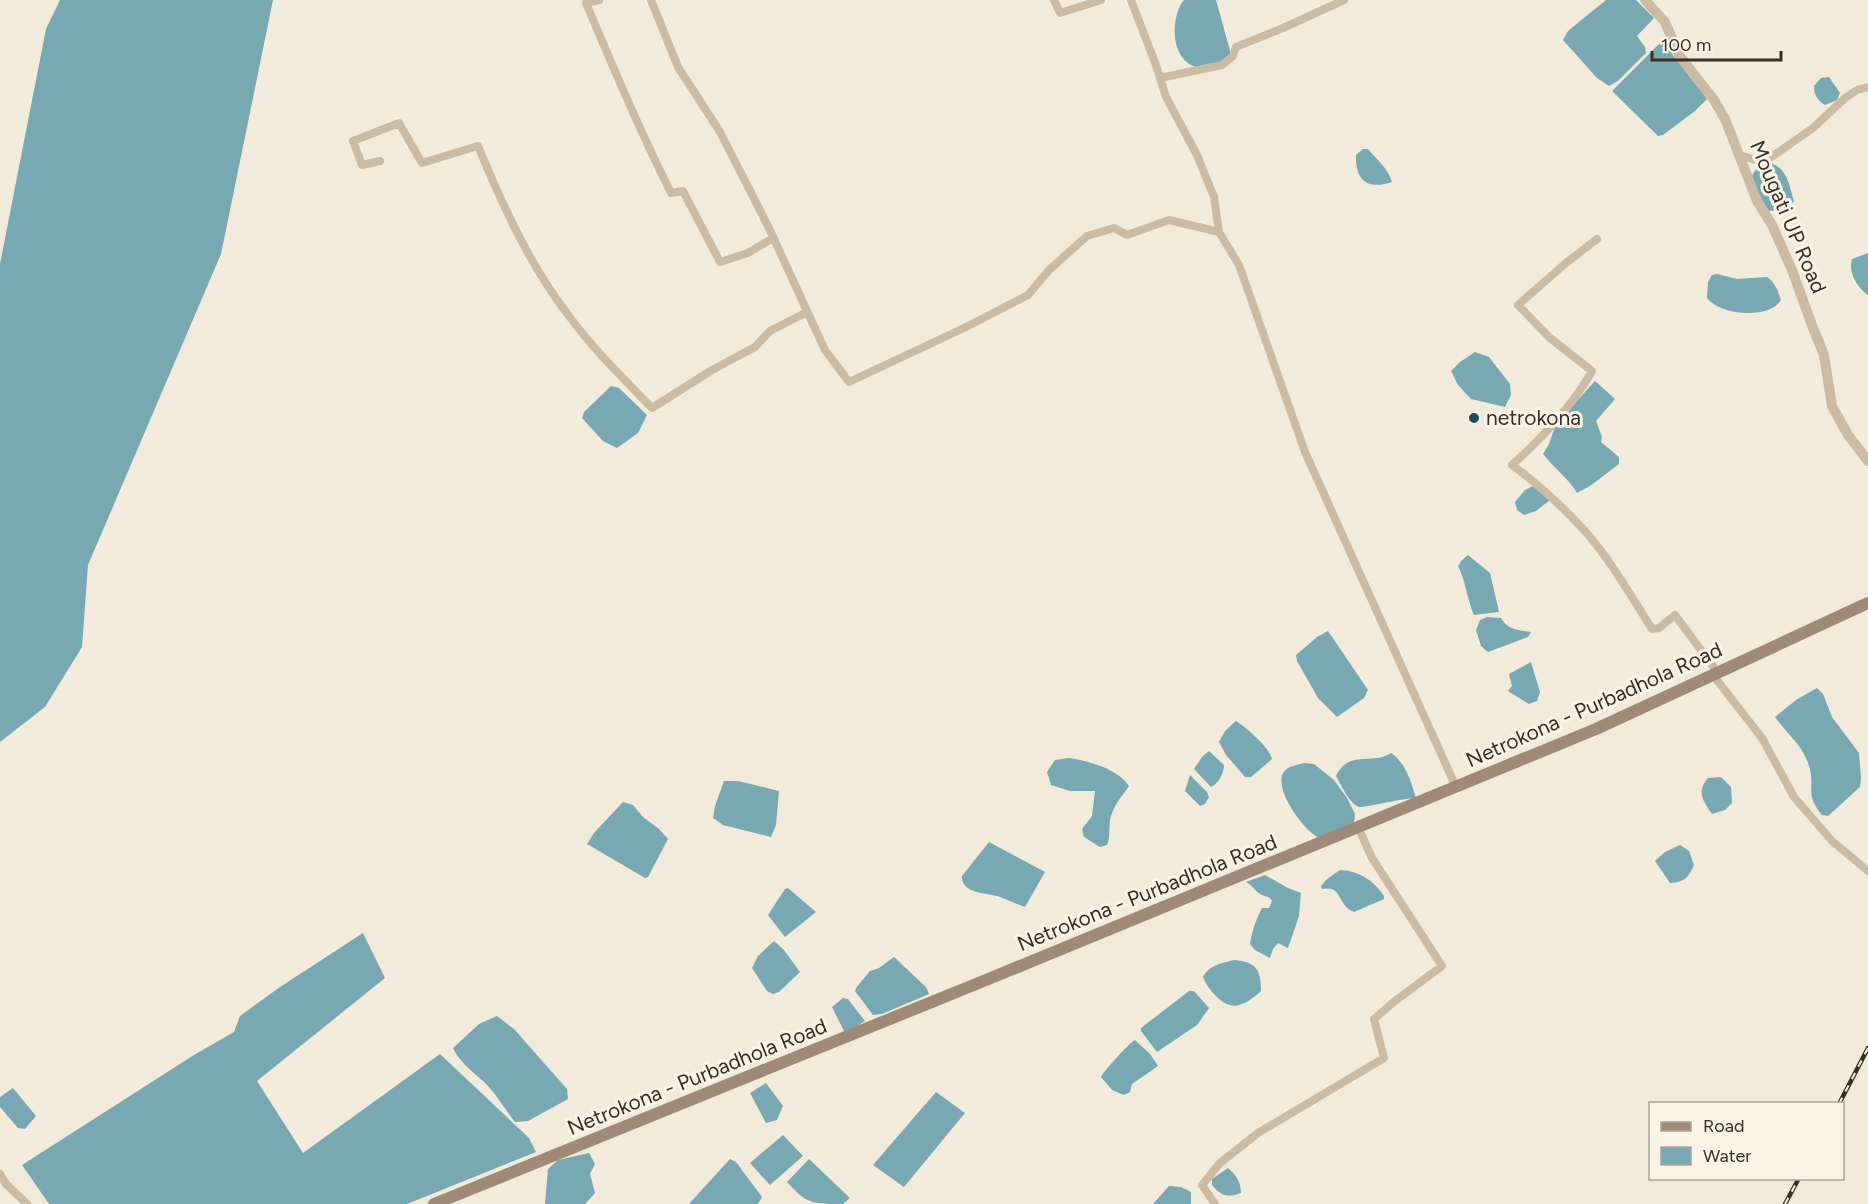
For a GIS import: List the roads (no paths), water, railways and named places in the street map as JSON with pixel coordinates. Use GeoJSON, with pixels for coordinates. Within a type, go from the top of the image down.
{"type":"FeatureCollection","features":[{"type":"Feature","properties":{"kind":"main road","name":"Netrokona - Purbadhola Road"},"geometry":{"type":"LineString","coordinates":[[434,1204],[1596,729],[1868,603]]}},
{"type":"Feature","properties":{"kind":"street"},"geometry":{"type":"LineString","coordinates":[[599,0],[586,3],[615,74],[671,193],[683,191],[720,262],[748,253],[773,238]]}},
{"type":"Feature","properties":{"kind":"street"},"geometry":{"type":"LineString","coordinates":[[651,0],[678,67],[720,132],[825,350],[849,382],[1028,295],[1049,270],[1087,236],[1114,228],[1127,236],[1169,220],[1219,232]]}},
{"type":"Feature","properties":{"kind":"street"},"geometry":{"type":"LineString","coordinates":[[1053,0],[1060,13],[1101,0]]}},
{"type":"Feature","properties":{"kind":"street"},"geometry":{"type":"LineString","coordinates":[[1131,0],[1166,97],[1197,155],[1215,197],[1219,232],[1239,265],[1305,452],[1456,787]]}},
{"type":"Feature","properties":{"kind":"street"},"geometry":{"type":"LineString","coordinates":[[1160,78],[1222,65],[1233,56],[1236,47],[1344,0]]}},
{"type":"Feature","properties":{"kind":"street","name":"Mougati UP Road"},"geometry":{"type":"LineString","coordinates":[[1645,0],[1665,22],[1679,55],[1714,100],[1725,119],[1757,201],[1772,225],[1792,270],[1824,355],[1832,406],[1848,435],[1868,461]]}},
{"type":"Feature","properties":{"kind":"street"},"geometry":{"type":"LineString","coordinates":[[1739,155],[1756,160],[1770,158],[1813,128],[1845,98],[1857,90],[1868,87]]}},
{"type":"Feature","properties":{"kind":"street"},"geometry":{"type":"LineString","coordinates":[[380,161],[362,165],[353,141],[399,123],[422,163],[478,146],[514,225],[543,277],[569,316],[652,408],[712,370],[755,347],[770,331],[807,312]]}},
{"type":"Feature","properties":{"kind":"street"},"geometry":{"type":"LineString","coordinates":[[1597,239],[1518,305],[1550,338],[1592,371],[1581,391],[1553,424],[1512,465],[1527,476],[1585,531],[1616,573],[1652,629],[1659,628],[1675,615],[1762,738],[1794,797],[1832,841],[1868,871]]}},
{"type":"Feature","properties":{"kind":"street"},"geometry":{"type":"LineString","coordinates":[[1215,1204],[1202,1185],[1220,1163],[1258,1133],[1383,1058],[1374,1019],[1442,966],[1372,858],[1358,827]]}},
{"type":"Feature","properties":{"kind":"street"},"geometry":{"type":"LineString","coordinates":[[0,1174],[6,1184],[27,1204]]}},
{"type":"Feature","properties":{"kind":"water"},"geometry":{"type":"Polygon","coordinates":[[[60,0],[273,0],[221,254],[88,565],[82,647],[45,707],[0,742],[0,264],[46,29],[60,0]]]}},
{"type":"Feature","properties":{"kind":"water"},"geometry":{"type":"Polygon","coordinates":[[[1184,0],[1216,0],[1231,54],[1226,59],[1203,68],[1192,66],[1184,59],[1179,51],[1175,29],[1179,8],[1184,0]]]}},
{"type":"Feature","properties":{"kind":"water"},"geometry":{"type":"Polygon","coordinates":[[[1606,0],[1636,0],[1654,18],[1637,36],[1645,47],[1646,53],[1618,81],[1609,86],[1597,78],[1563,40],[1568,31],[1606,0]]]}},
{"type":"Feature","properties":{"kind":"water"},"geometry":{"type":"Polygon","coordinates":[[[1662,41],[1707,99],[1695,111],[1663,135],[1658,136],[1612,91],[1662,41]]]}},
{"type":"Feature","properties":{"kind":"water"},"geometry":{"type":"Polygon","coordinates":[[[1829,77],[1840,93],[1837,100],[1825,105],[1817,97],[1814,86],[1821,78],[1829,77]]]}},
{"type":"Feature","properties":{"kind":"water"},"geometry":{"type":"Polygon","coordinates":[[[1363,149],[1368,149],[1382,164],[1392,182],[1376,185],[1370,184],[1361,177],[1356,164],[1356,155],[1363,149]]]}},
{"type":"Feature","properties":{"kind":"water"},"geometry":{"type":"Polygon","coordinates":[[[1770,163],[1776,165],[1784,173],[1794,201],[1783,209],[1769,211],[1751,179],[1758,168],[1770,163]]]}},
{"type":"Feature","properties":{"kind":"water"},"geometry":{"type":"Polygon","coordinates":[[[1868,253],[1868,295],[1854,279],[1851,264],[1852,259],[1868,253]]]}},
{"type":"Feature","properties":{"kind":"water"},"geometry":{"type":"Polygon","coordinates":[[[1712,275],[1737,279],[1767,277],[1777,289],[1781,300],[1766,311],[1756,313],[1722,308],[1707,298],[1708,282],[1712,275]]]}},
{"type":"Feature","properties":{"kind":"water"},"geometry":{"type":"Polygon","coordinates":[[[1475,352],[1489,357],[1510,384],[1511,395],[1505,407],[1471,399],[1458,385],[1451,371],[1475,352]]]}},
{"type":"Feature","properties":{"kind":"water"},"geometry":{"type":"Polygon","coordinates":[[[1595,381],[1615,399],[1596,421],[1602,437],[1601,442],[1619,457],[1619,464],[1577,493],[1543,454],[1556,424],[1595,381]]]}},
{"type":"Feature","properties":{"kind":"water"},"geometry":{"type":"Polygon","coordinates":[[[611,386],[619,388],[647,415],[638,433],[617,448],[603,441],[582,418],[584,412],[611,386]]]}},
{"type":"Feature","properties":{"kind":"water"},"geometry":{"type":"Polygon","coordinates":[[[1533,486],[1550,500],[1536,511],[1524,515],[1517,510],[1515,502],[1525,490],[1533,486]]]}},
{"type":"Feature","properties":{"kind":"water"},"geometry":{"type":"Polygon","coordinates":[[[1468,555],[1490,573],[1499,612],[1474,615],[1458,566],[1468,555]]]}},
{"type":"Feature","properties":{"kind":"water"},"geometry":{"type":"Polygon","coordinates":[[[1487,617],[1501,618],[1510,627],[1531,632],[1528,637],[1488,652],[1481,646],[1476,630],[1480,620],[1487,617]]]}},
{"type":"Feature","properties":{"kind":"water"},"geometry":{"type":"Polygon","coordinates":[[[1328,631],[1368,690],[1364,698],[1337,717],[1318,698],[1297,661],[1296,655],[1328,631]]]}},
{"type":"Feature","properties":{"kind":"water"},"geometry":{"type":"Polygon","coordinates":[[[1531,662],[1540,692],[1537,701],[1529,704],[1508,691],[1512,686],[1509,674],[1531,662]]]}},
{"type":"Feature","properties":{"kind":"water"},"geometry":{"type":"Polygon","coordinates":[[[1817,688],[1823,694],[1832,717],[1859,753],[1860,787],[1828,816],[1822,815],[1813,801],[1810,771],[1805,756],[1775,717],[1796,700],[1817,688]]]}},
{"type":"Feature","properties":{"kind":"water"},"geometry":{"type":"Polygon","coordinates":[[[1236,721],[1262,744],[1272,759],[1251,777],[1245,777],[1226,755],[1219,742],[1225,731],[1236,721]]]}},
{"type":"Feature","properties":{"kind":"water"},"geometry":{"type":"Polygon","coordinates":[[[1209,751],[1224,765],[1220,778],[1211,787],[1194,769],[1209,751]]]}},
{"type":"Feature","properties":{"kind":"water"},"geometry":{"type":"Polygon","coordinates":[[[1391,753],[1404,767],[1416,798],[1362,807],[1355,805],[1336,776],[1340,770],[1354,760],[1379,758],[1391,753]]]}},
{"type":"Feature","properties":{"kind":"water"},"geometry":{"type":"Polygon","coordinates":[[[1069,758],[1110,770],[1129,786],[1112,812],[1107,845],[1100,847],[1084,837],[1082,829],[1092,816],[1095,791],[1070,791],[1051,785],[1047,772],[1055,760],[1069,758]]]}},
{"type":"Feature","properties":{"kind":"water"},"geometry":{"type":"Polygon","coordinates":[[[1304,763],[1314,764],[1334,780],[1355,814],[1354,823],[1319,838],[1299,819],[1286,799],[1281,780],[1287,769],[1304,763]]]}},
{"type":"Feature","properties":{"kind":"water"},"geometry":{"type":"Polygon","coordinates":[[[1190,775],[1207,792],[1209,797],[1205,804],[1200,806],[1185,791],[1190,775]]]}},
{"type":"Feature","properties":{"kind":"water"},"geometry":{"type":"Polygon","coordinates":[[[1721,777],[1731,787],[1732,803],[1725,810],[1712,814],[1702,796],[1702,788],[1708,778],[1721,777]]]}},
{"type":"Feature","properties":{"kind":"water"},"geometry":{"type":"Polygon","coordinates":[[[724,781],[738,781],[779,791],[776,825],[771,837],[723,825],[713,818],[724,781]]]}},
{"type":"Feature","properties":{"kind":"water"},"geometry":{"type":"Polygon","coordinates":[[[623,802],[633,805],[668,839],[648,877],[645,878],[587,844],[594,833],[623,802]]]}},
{"type":"Feature","properties":{"kind":"water"},"geometry":{"type":"Polygon","coordinates":[[[989,842],[1045,872],[1025,907],[965,886],[962,876],[989,842]]]}},
{"type":"Feature","properties":{"kind":"water"},"geometry":{"type":"Polygon","coordinates":[[[1680,845],[1689,851],[1694,865],[1685,878],[1679,882],[1670,883],[1655,861],[1665,852],[1680,845]]]}},
{"type":"Feature","properties":{"kind":"water"},"geometry":{"type":"Polygon","coordinates":[[[1340,870],[1354,872],[1365,877],[1380,890],[1384,899],[1354,912],[1348,909],[1337,892],[1322,889],[1321,886],[1340,870]]]}},
{"type":"Feature","properties":{"kind":"water"},"geometry":{"type":"Polygon","coordinates":[[[1265,875],[1301,893],[1299,916],[1288,948],[1278,943],[1270,958],[1255,950],[1250,944],[1254,925],[1262,908],[1269,908],[1272,901],[1258,893],[1246,882],[1265,875]]]}},
{"type":"Feature","properties":{"kind":"water"},"geometry":{"type":"Polygon","coordinates":[[[788,888],[816,912],[785,937],[768,915],[785,889],[788,888]]]}},
{"type":"Feature","properties":{"kind":"water"},"geometry":{"type":"Polygon","coordinates":[[[363,933],[385,978],[257,1081],[303,1153],[440,1054],[529,1138],[536,1152],[407,1204],[49,1204],[22,1165],[234,1032],[240,1016],[363,933]]]}},
{"type":"Feature","properties":{"kind":"water"},"geometry":{"type":"Polygon","coordinates":[[[774,941],[784,950],[800,972],[779,992],[773,994],[767,991],[752,968],[758,956],[774,941]]]}},
{"type":"Feature","properties":{"kind":"water"},"geometry":{"type":"Polygon","coordinates":[[[894,957],[926,987],[929,994],[882,1014],[873,1015],[855,991],[856,988],[870,971],[879,968],[894,957]]]}},
{"type":"Feature","properties":{"kind":"water"},"geometry":{"type":"Polygon","coordinates":[[[1234,960],[1248,963],[1256,968],[1260,977],[1261,991],[1243,1004],[1231,1005],[1213,993],[1203,977],[1213,967],[1234,960]]]}},
{"type":"Feature","properties":{"kind":"water"},"geometry":{"type":"Polygon","coordinates":[[[1189,991],[1194,991],[1209,1008],[1197,1025],[1157,1052],[1141,1028],[1189,991]]]}},
{"type":"Feature","properties":{"kind":"water"},"geometry":{"type":"Polygon","coordinates":[[[843,998],[848,999],[865,1021],[851,1030],[844,1031],[832,1007],[843,998]]]}},
{"type":"Feature","properties":{"kind":"water"},"geometry":{"type":"Polygon","coordinates":[[[497,1016],[514,1029],[567,1089],[568,1099],[528,1121],[515,1122],[492,1091],[464,1064],[453,1048],[479,1024],[497,1016]]]}},
{"type":"Feature","properties":{"kind":"water"},"geometry":{"type":"Polygon","coordinates":[[[1135,1040],[1150,1054],[1158,1066],[1132,1084],[1130,1092],[1124,1095],[1112,1090],[1101,1077],[1135,1040]]]}},
{"type":"Feature","properties":{"kind":"water"},"geometry":{"type":"Polygon","coordinates":[[[766,1083],[783,1106],[777,1120],[766,1123],[750,1093],[766,1083]]]}},
{"type":"Feature","properties":{"kind":"water"},"geometry":{"type":"Polygon","coordinates":[[[13,1088],[36,1116],[25,1129],[18,1128],[0,1107],[0,1097],[13,1088]]]}},
{"type":"Feature","properties":{"kind":"water"},"geometry":{"type":"Polygon","coordinates":[[[936,1092],[965,1113],[904,1187],[873,1165],[936,1092]]]}},
{"type":"Feature","properties":{"kind":"water"},"geometry":{"type":"Polygon","coordinates":[[[783,1135],[803,1156],[770,1185],[750,1163],[783,1135]]]}},
{"type":"Feature","properties":{"kind":"water"},"geometry":{"type":"Polygon","coordinates":[[[589,1153],[595,1164],[590,1174],[595,1193],[585,1204],[545,1204],[548,1169],[558,1160],[589,1153]]]}},
{"type":"Feature","properties":{"kind":"water"},"geometry":{"type":"Polygon","coordinates":[[[730,1159],[736,1162],[762,1197],[758,1204],[689,1204],[730,1159]]]}},
{"type":"Feature","properties":{"kind":"water"},"geometry":{"type":"Polygon","coordinates":[[[809,1159],[850,1198],[843,1204],[816,1203],[805,1199],[794,1189],[787,1182],[809,1159]]]}},
{"type":"Feature","properties":{"kind":"water"},"geometry":{"type":"Polygon","coordinates":[[[1228,1168],[1237,1179],[1241,1193],[1225,1195],[1218,1192],[1212,1185],[1212,1179],[1228,1168]]]}},
{"type":"Feature","properties":{"kind":"water"},"geometry":{"type":"Polygon","coordinates":[[[1169,1186],[1181,1187],[1191,1192],[1191,1204],[1153,1204],[1169,1186]]]}},
{"type":"Feature","properties":{"kind":"railway"},"geometry":{"type":"LineString","coordinates":[[1840,1102],[1868,1048]]}},
{"type":"Feature","properties":{"kind":"railway"},"geometry":{"type":"LineString","coordinates":[[1785,1204],[1798,1180]]}},
{"type":"Feature","properties":{"kind":"place","name":"netrokona"},"geometry":{"type":"Point","coordinates":[1474,418]}}]}
